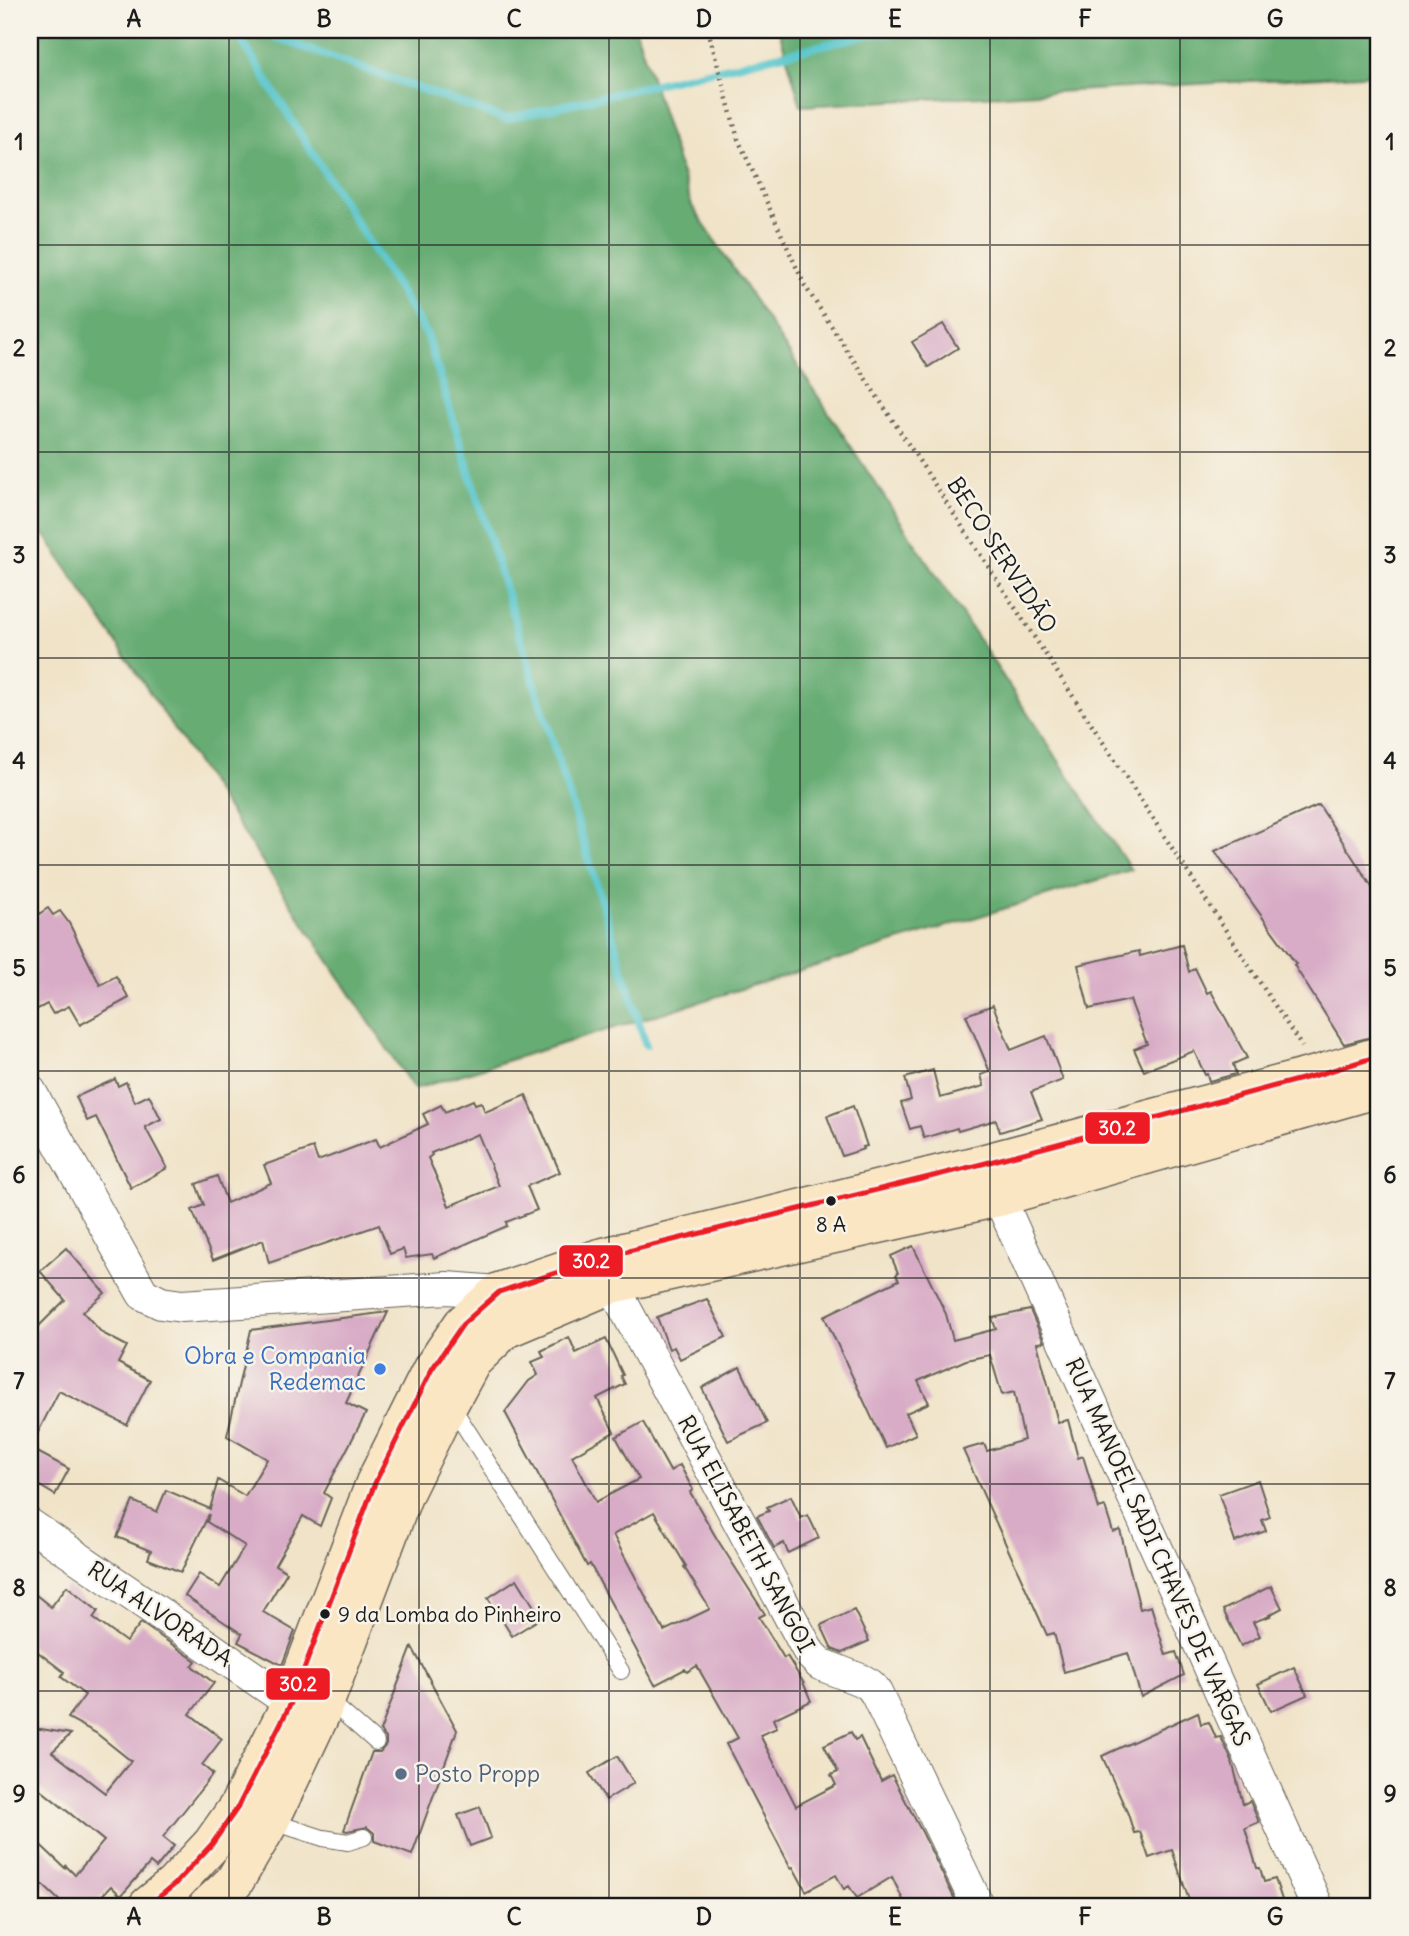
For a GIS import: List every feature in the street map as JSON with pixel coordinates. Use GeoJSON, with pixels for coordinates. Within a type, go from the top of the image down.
{"type":"FeatureCollection","features":[{"type":"Feature","properties":{"kind":"main road"},"geometry":{"type":"LineString","coordinates":[[309,1700],[375,1483],[432,1369],[463,1324],[499,1292],[600,1258],[982,1164],[1379,1056]]}},
{"type":"Feature","properties":{"kind":"main road"},"geometry":{"type":"LineString","coordinates":[[148,1906],[174,1885],[212,1844],[309,1700],[404,1493],[449,1403],[472,1361],[505,1329],[612,1284],[999,1197],[1379,1087]]}},
{"type":"Feature","properties":{"kind":"main road"},"geometry":{"type":"LineString","coordinates":[[228,1898],[270,1821],[320,1715],[309,1700]]}},
{"type":"Feature","properties":{"kind":"main road"},"geometry":{"type":"LineString","coordinates":[[212,1844],[228,1898]]}},
{"type":"Feature","properties":{"kind":"street"},"geometry":{"type":"LineString","coordinates":[[30,1091],[143,1294],[161,1303],[182,1306],[447,1288],[499,1292]]}},
{"type":"Feature","properties":{"kind":"street","name":"RUA MANOEL SADI CHAVES DE VARGAS"},"geometry":{"type":"LineString","coordinates":[[999,1197],[1317,1906]]}},
{"type":"Feature","properties":{"kind":"street","name":"RUA ELISABETH SANGOI"},"geometry":{"type":"LineString","coordinates":[[612,1284],[810,1654],[820,1664],[870,1685],[876,1693],[978,1906]]}},
{"type":"Feature","properties":{"kind":"street","name":"RUA ALVORADA"},"geometry":{"type":"LineString","coordinates":[[30,1525],[309,1700]]}},
{"type":"Feature","properties":{"kind":"lane"},"geometry":{"type":"LineString","coordinates":[[449,1403],[621,1671]]}},
{"type":"Feature","properties":{"kind":"lane"},"geometry":{"type":"LineString","coordinates":[[309,1700],[376,1742]]}},
{"type":"Feature","properties":{"kind":"lane"},"geometry":{"type":"LineString","coordinates":[[270,1821],[323,1838],[348,1842],[364,1837]]}},
{"type":"Feature","properties":{"kind":"path","name":"BECO SERVIDÃO"},"geometry":{"type":"LineString","coordinates":[[708,30],[738,139],[805,286],[1320,1074]]}},
{"type":"Feature","properties":{"kind":"green space"},"geometry":{"type":"Polygon","coordinates":[[[30,30],[636,30],[692,206],[1131,870],[414,1089],[30,513],[30,30]]]}},
{"type":"Feature","properties":{"kind":"green space"},"geometry":{"type":"Polygon","coordinates":[[[779,30],[1379,30],[1379,74],[801,106],[779,30]]]}},
{"type":"Feature","properties":{"kind":"building"},"geometry":{"type":"Polygon","coordinates":[[[943,324],[958,348],[928,367],[912,342],[943,324]]]}},
{"type":"Feature","properties":{"kind":"building"},"geometry":{"type":"Polygon","coordinates":[[[1319,805],[1379,898],[1379,1035],[1344,1044],[1294,965],[1296,964],[1215,851],[1319,805]]]}},
{"type":"Feature","properties":{"kind":"building"},"geometry":{"type":"Polygon","coordinates":[[[48,908],[53,915],[60,911],[69,923],[100,985],[116,976],[129,998],[80,1025],[69,1006],[53,1014],[47,1004],[30,1013],[30,920],[48,908]]]}},
{"type":"Feature","properties":{"kind":"building"},"geometry":{"type":"Polygon","coordinates":[[[1182,945],[1189,972],[1195,968],[1207,993],[1211,991],[1247,1058],[1233,1064],[1236,1074],[1209,1081],[1194,1051],[1144,1071],[1134,1049],[1147,1044],[1130,1000],[1089,1009],[1078,965],[1139,951],[1140,956],[1182,945]]]}},
{"type":"Feature","properties":{"kind":"building"},"geometry":{"type":"Polygon","coordinates":[[[993,1005],[1011,1050],[1046,1036],[1063,1080],[1031,1092],[1042,1119],[1000,1132],[996,1120],[924,1138],[920,1126],[910,1129],[901,1103],[911,1100],[905,1078],[933,1070],[940,1098],[984,1086],[981,1075],[990,1072],[966,1015],[993,1005]]]}},
{"type":"Feature","properties":{"kind":"building"},"geometry":{"type":"Polygon","coordinates":[[[115,1079],[118,1086],[126,1082],[135,1102],[149,1095],[161,1119],[145,1127],[167,1168],[131,1188],[96,1117],[87,1121],[76,1097],[115,1079]]]}},
{"type":"Feature","properties":{"kind":"building"},"geometry":{"type":"Polygon","coordinates":[[[526,1095],[560,1172],[527,1186],[537,1210],[506,1222],[507,1226],[434,1258],[432,1254],[406,1258],[403,1249],[390,1254],[379,1225],[269,1263],[263,1240],[213,1260],[192,1210],[204,1205],[196,1184],[217,1176],[227,1203],[271,1183],[264,1165],[313,1148],[318,1161],[376,1139],[380,1147],[428,1124],[423,1114],[441,1105],[445,1112],[473,1100],[475,1104],[481,1102],[485,1112],[526,1095]],[[478,1134],[431,1153],[428,1158],[449,1206],[499,1186],[478,1134]]]}},
{"type":"Feature","properties":{"kind":"building"},"geometry":{"type":"Polygon","coordinates":[[[853,1106],[867,1146],[842,1156],[827,1116],[853,1106]]]}},
{"type":"Feature","properties":{"kind":"building"},"geometry":{"type":"Polygon","coordinates":[[[913,1246],[946,1314],[953,1340],[996,1329],[992,1318],[1030,1310],[1044,1342],[1037,1343],[1058,1422],[1068,1420],[1078,1458],[1083,1456],[1099,1509],[1105,1507],[1113,1532],[1120,1530],[1140,1609],[1151,1606],[1166,1655],[1176,1652],[1184,1675],[1141,1697],[1128,1653],[1064,1672],[1054,1633],[1047,1635],[963,1450],[984,1444],[987,1451],[1024,1440],[1014,1392],[1002,1395],[990,1355],[966,1360],[918,1381],[929,1403],[906,1413],[916,1434],[886,1448],[824,1316],[899,1280],[891,1256],[913,1246]]]}},
{"type":"Feature","properties":{"kind":"building"},"geometry":{"type":"Polygon","coordinates":[[[66,1248],[105,1293],[83,1312],[102,1333],[127,1346],[118,1363],[150,1380],[127,1425],[59,1391],[30,1448],[30,1335],[65,1300],[40,1271],[66,1248]]]}},
{"type":"Feature","properties":{"kind":"building"},"geometry":{"type":"Polygon","coordinates":[[[707,1299],[726,1337],[680,1359],[674,1347],[669,1349],[657,1317],[707,1299]]]}},
{"type":"Feature","properties":{"kind":"building"},"geometry":{"type":"Polygon","coordinates":[[[388,1312],[346,1403],[366,1413],[324,1493],[331,1498],[320,1526],[303,1516],[275,1565],[287,1572],[263,1612],[295,1631],[282,1665],[238,1642],[242,1634],[185,1596],[199,1574],[220,1587],[245,1546],[207,1522],[209,1514],[181,1572],[148,1559],[151,1551],[117,1537],[133,1501],[157,1512],[166,1490],[210,1509],[218,1480],[245,1496],[267,1459],[227,1436],[251,1330],[388,1312]]]}},
{"type":"Feature","properties":{"kind":"building"},"geometry":{"type":"Polygon","coordinates":[[[569,1337],[576,1353],[606,1339],[625,1384],[597,1398],[614,1432],[572,1456],[596,1502],[639,1479],[616,1437],[643,1422],[670,1471],[680,1465],[693,1490],[690,1492],[765,1614],[759,1617],[784,1658],[787,1656],[811,1701],[773,1719],[777,1728],[760,1735],[796,1806],[836,1785],[831,1775],[838,1772],[824,1745],[851,1732],[855,1740],[860,1737],[881,1781],[892,1775],[958,1906],[906,1906],[892,1877],[857,1898],[849,1886],[844,1889],[836,1875],[806,1891],[793,1867],[791,1868],[726,1744],[738,1738],[697,1666],[687,1672],[685,1669],[655,1685],[590,1564],[587,1566],[505,1412],[529,1381],[538,1375],[532,1362],[544,1357],[541,1351],[569,1337]],[[654,1512],[613,1535],[664,1631],[710,1609],[684,1567],[686,1566],[654,1512]]]}},
{"type":"Feature","properties":{"kind":"building"},"geometry":{"type":"Polygon","coordinates":[[[740,1367],[767,1423],[728,1441],[702,1388],[740,1367]]]}},
{"type":"Feature","properties":{"kind":"building"},"geometry":{"type":"Polygon","coordinates":[[[30,1448],[69,1469],[55,1495],[30,1480],[30,1448]]]}},
{"type":"Feature","properties":{"kind":"building"},"geometry":{"type":"Polygon","coordinates":[[[1258,1480],[1270,1517],[1262,1520],[1266,1531],[1235,1542],[1219,1494],[1258,1480]]]}},
{"type":"Feature","properties":{"kind":"building"},"geometry":{"type":"Polygon","coordinates":[[[791,1496],[801,1518],[808,1515],[819,1538],[788,1553],[784,1543],[774,1548],[757,1516],[769,1511],[767,1507],[791,1496]]]}},
{"type":"Feature","properties":{"kind":"building"},"geometry":{"type":"Polygon","coordinates":[[[517,1579],[541,1618],[512,1636],[488,1598],[517,1579]]]}},
{"type":"Feature","properties":{"kind":"building"},"geometry":{"type":"Polygon","coordinates":[[[67,1586],[98,1611],[93,1618],[126,1642],[141,1623],[196,1661],[192,1666],[214,1683],[190,1714],[222,1739],[202,1765],[213,1774],[163,1837],[174,1846],[156,1868],[150,1863],[121,1896],[111,1886],[92,1906],[65,1906],[30,1873],[30,1835],[75,1875],[104,1841],[30,1781],[30,1729],[71,1734],[52,1752],[105,1793],[131,1761],[96,1733],[68,1718],[85,1695],[61,1677],[64,1672],[30,1646],[30,1590],[51,1607],[67,1586]]]}},
{"type":"Feature","properties":{"kind":"building"},"geometry":{"type":"Polygon","coordinates":[[[1271,1586],[1282,1608],[1253,1622],[1260,1636],[1241,1646],[1223,1610],[1271,1586]]]}},
{"type":"Feature","properties":{"kind":"building"},"geometry":{"type":"Polygon","coordinates":[[[854,1610],[869,1641],[842,1653],[832,1649],[821,1625],[854,1610]]]}},
{"type":"Feature","properties":{"kind":"building"},"geometry":{"type":"Polygon","coordinates":[[[412,1647],[457,1730],[412,1855],[374,1841],[374,1833],[367,1827],[344,1830],[372,1752],[380,1752],[386,1745],[386,1738],[380,1731],[412,1647]]]}},
{"type":"Feature","properties":{"kind":"building"},"geometry":{"type":"Polygon","coordinates":[[[1294,1667],[1307,1695],[1271,1711],[1258,1684],[1294,1667]]]}},
{"type":"Feature","properties":{"kind":"building"},"geometry":{"type":"Polygon","coordinates":[[[1198,1712],[1201,1724],[1209,1722],[1216,1738],[1221,1737],[1232,1761],[1243,1804],[1250,1801],[1259,1822],[1245,1828],[1257,1868],[1260,1868],[1264,1882],[1275,1879],[1284,1906],[1191,1906],[1172,1850],[1149,1858],[1140,1832],[1134,1833],[1102,1756],[1198,1712]]]}},
{"type":"Feature","properties":{"kind":"building"},"geometry":{"type":"Polygon","coordinates":[[[617,1756],[634,1783],[606,1800],[589,1773],[617,1756]]]}},
{"type":"Feature","properties":{"kind":"building"},"geometry":{"type":"Polygon","coordinates":[[[480,1807],[491,1838],[470,1846],[458,1815],[480,1807]]]}},
{"type":"Feature","properties":{"kind":"waterway"},"geometry":{"type":"LineString","coordinates":[[235,30],[427,335],[646,1045]]}},
{"type":"Feature","properties":{"kind":"waterway"},"geometry":{"type":"LineString","coordinates":[[255,30],[505,119],[870,34],[955,30]]}},
{"type":"Feature","properties":{"kind":"transit line","name":"30.2"},"geometry":{"type":"LineString","coordinates":[[148,1906],[174,1885],[212,1844],[238,1807],[291,1703],[375,1483],[432,1369],[463,1324],[499,1292],[600,1258],[982,1164],[1379,1056]]}},
{"type":"Feature","properties":{"kind":"place","name":"8 A"},"geometry":{"type":"Point","coordinates":[831,1201]}},
{"type":"Feature","properties":{"kind":"place","name":"Obra e Compania Redemac"},"geometry":{"type":"Point","coordinates":[380,1369]}},
{"type":"Feature","properties":{"kind":"place","name":"9 da Lomba do Pinheiro"},"geometry":{"type":"Point","coordinates":[325,1614]}},
{"type":"Feature","properties":{"kind":"place","name":"Posto Propp"},"geometry":{"type":"Point","coordinates":[401,1774]}}]}
